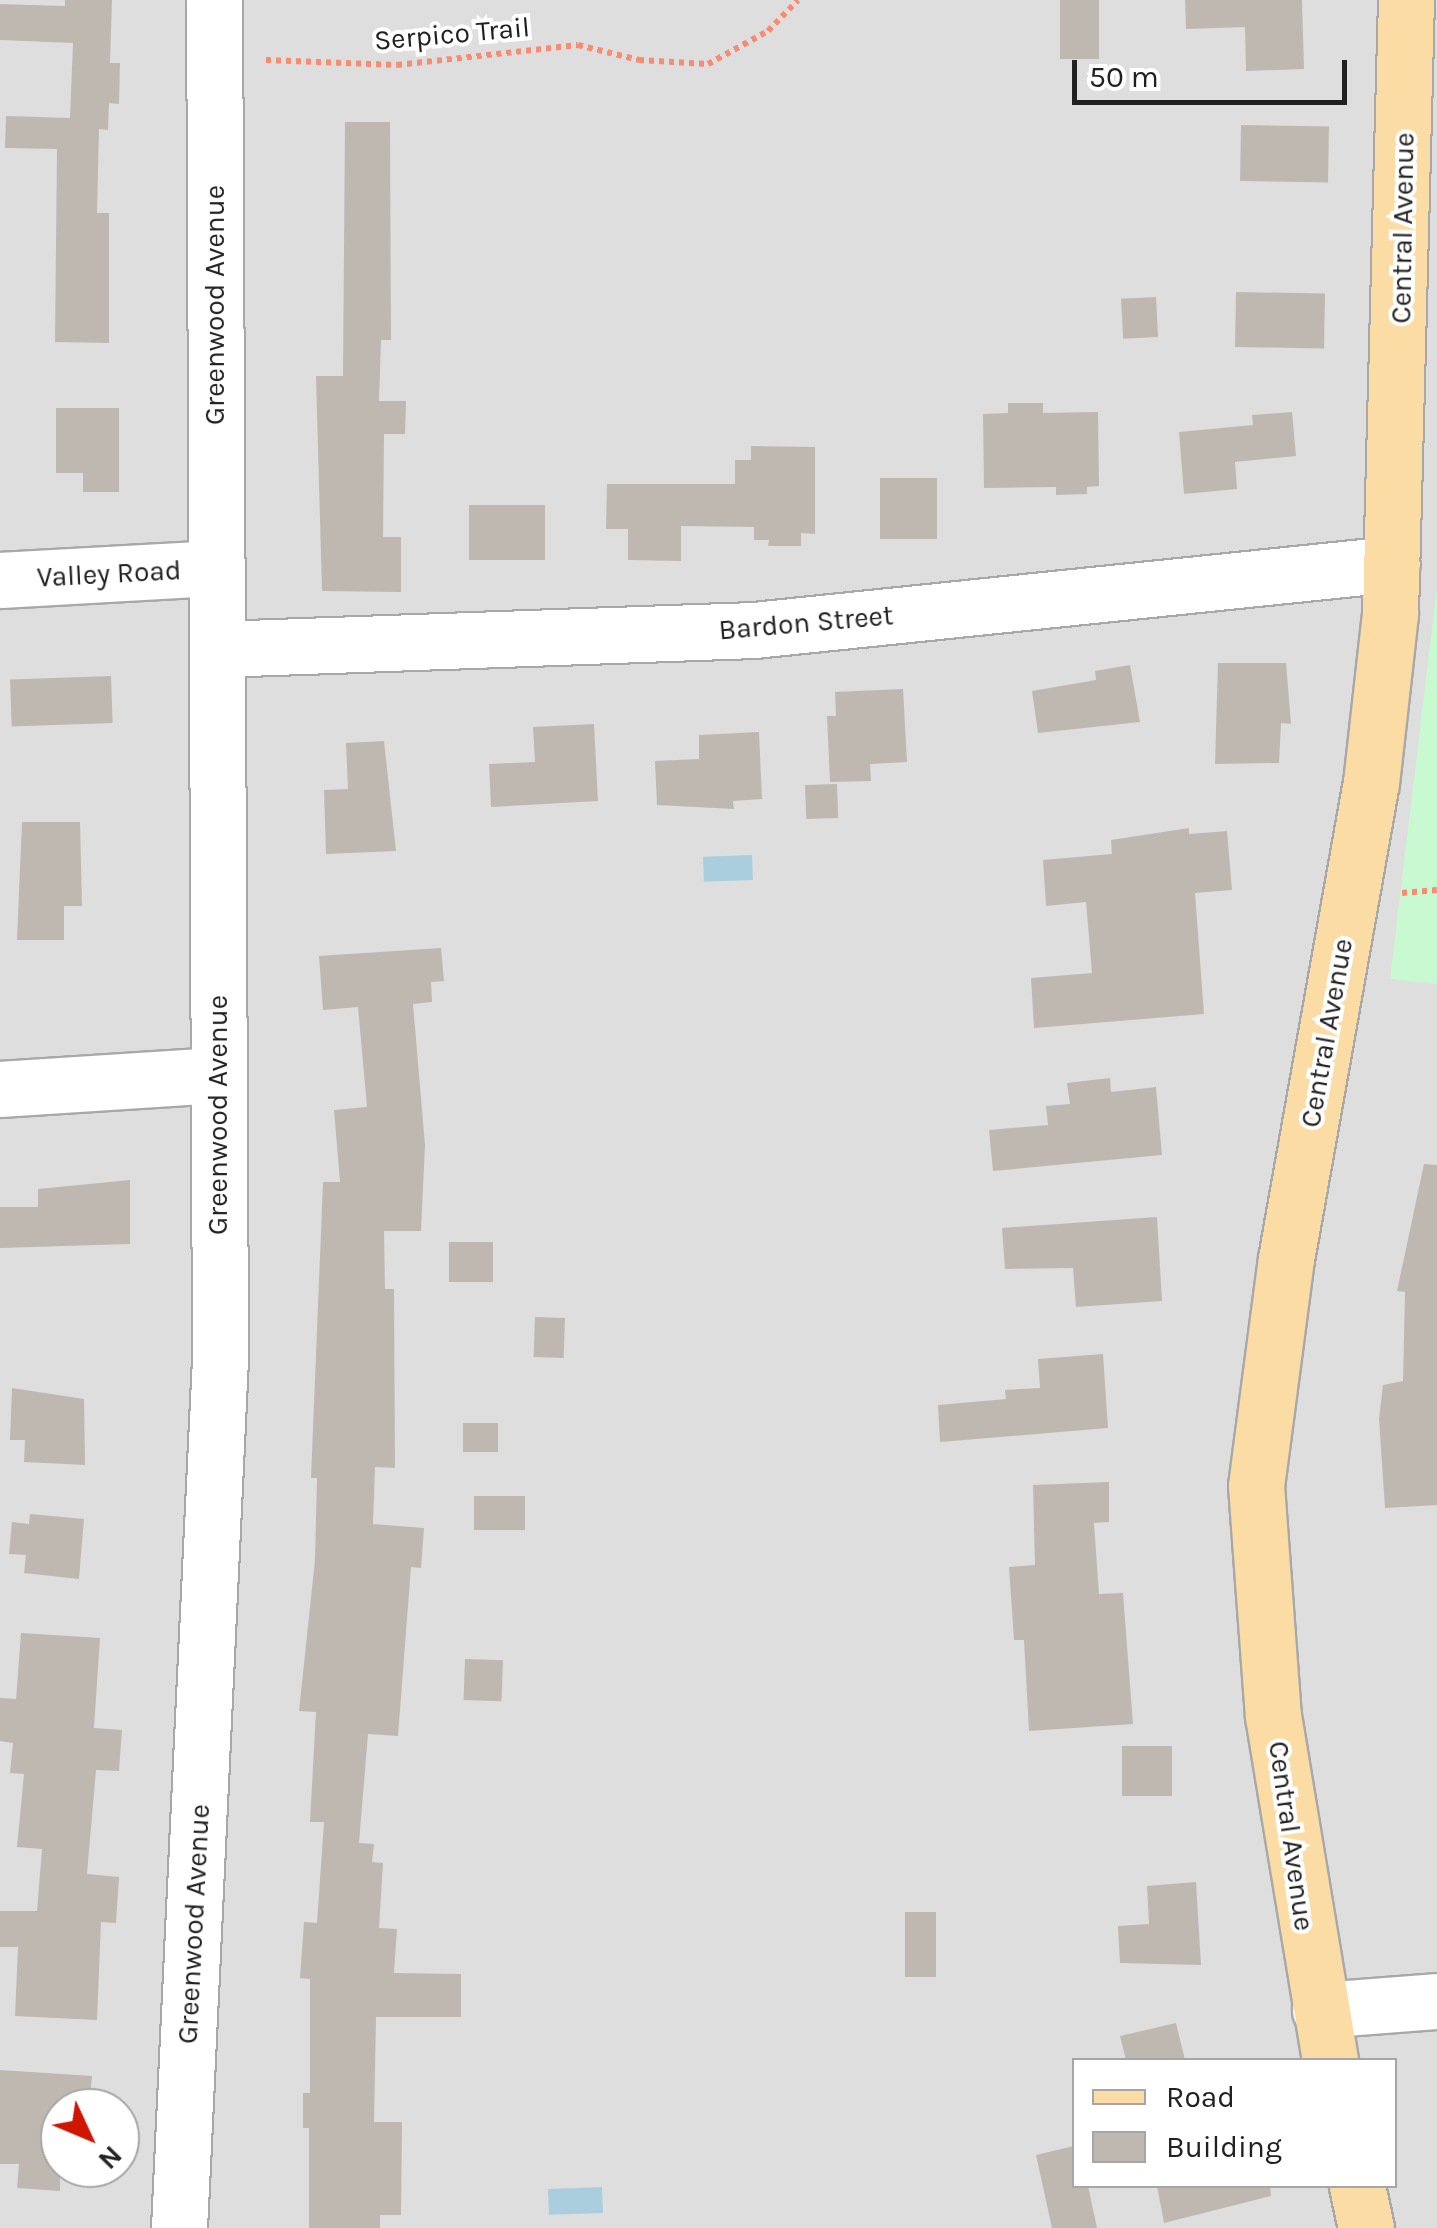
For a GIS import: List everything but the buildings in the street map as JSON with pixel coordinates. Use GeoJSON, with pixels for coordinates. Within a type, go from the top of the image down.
{"type":"FeatureCollection","features":[{"type":"Feature","properties":{"kind":"main road","name":"Central Avenue"},"geometry":{"type":"LineString","coordinates":[[1325,2035],[1273,1717],[1256,1486],[1286,1259],[1371,783],[1392,564],[1406,0]]}},
{"type":"Feature","properties":{"kind":"main road"},"geometry":{"type":"LineString","coordinates":[[1357,2188],[1366,2228]]}},
{"type":"Feature","properties":{"kind":"street","name":"Greenwood Avenue"},"geometry":{"type":"LineString","coordinates":[[178,2228],[216,1506],[218,649],[214,0]]}},
{"type":"Feature","properties":{"kind":"street","name":"Bardon Street"},"geometry":{"type":"LineString","coordinates":[[218,649],[754,630],[1392,564]]}},
{"type":"Feature","properties":{"kind":"street","name":"Valley Road"},"geometry":{"type":"LineString","coordinates":[[0,580],[217,568]]}},
{"type":"Feature","properties":{"kind":"street"},"geometry":{"type":"LineString","coordinates":[[0,1089],[217,1075]]}},
{"type":"Feature","properties":{"kind":"street"},"geometry":{"type":"LineString","coordinates":[[1325,2035],[1437,2001]]}},
{"type":"Feature","properties":{"kind":"path","name":"Serpico Trail"},"geometry":{"type":"LineString","coordinates":[[266,60],[397,65],[578,45],[639,60],[708,64],[768,32],[798,0]]}},
{"type":"Feature","properties":{"kind":"path"},"geometry":{"type":"LineString","coordinates":[[1402,893],[1437,890]]}},
{"type":"Feature","properties":{"kind":"shaded area"},"geometry":{"type":"Polygon","coordinates":[[[0,0],[1437,0],[1437,2228],[0,2228],[0,0]]]}},
{"type":"Feature","properties":{"kind":"green space"},"geometry":{"type":"Polygon","coordinates":[[[1437,587],[1437,984],[1390,979],[1437,587]]]}},
{"type":"Feature","properties":{"kind":"water"},"geometry":{"type":"Polygon","coordinates":[[[752,855],[753,880],[704,882],[703,857],[752,855]]]}},
{"type":"Feature","properties":{"kind":"water"},"geometry":{"type":"Polygon","coordinates":[[[602,2187],[603,2213],[549,2215],[548,2189],[602,2187]]]}}]}
